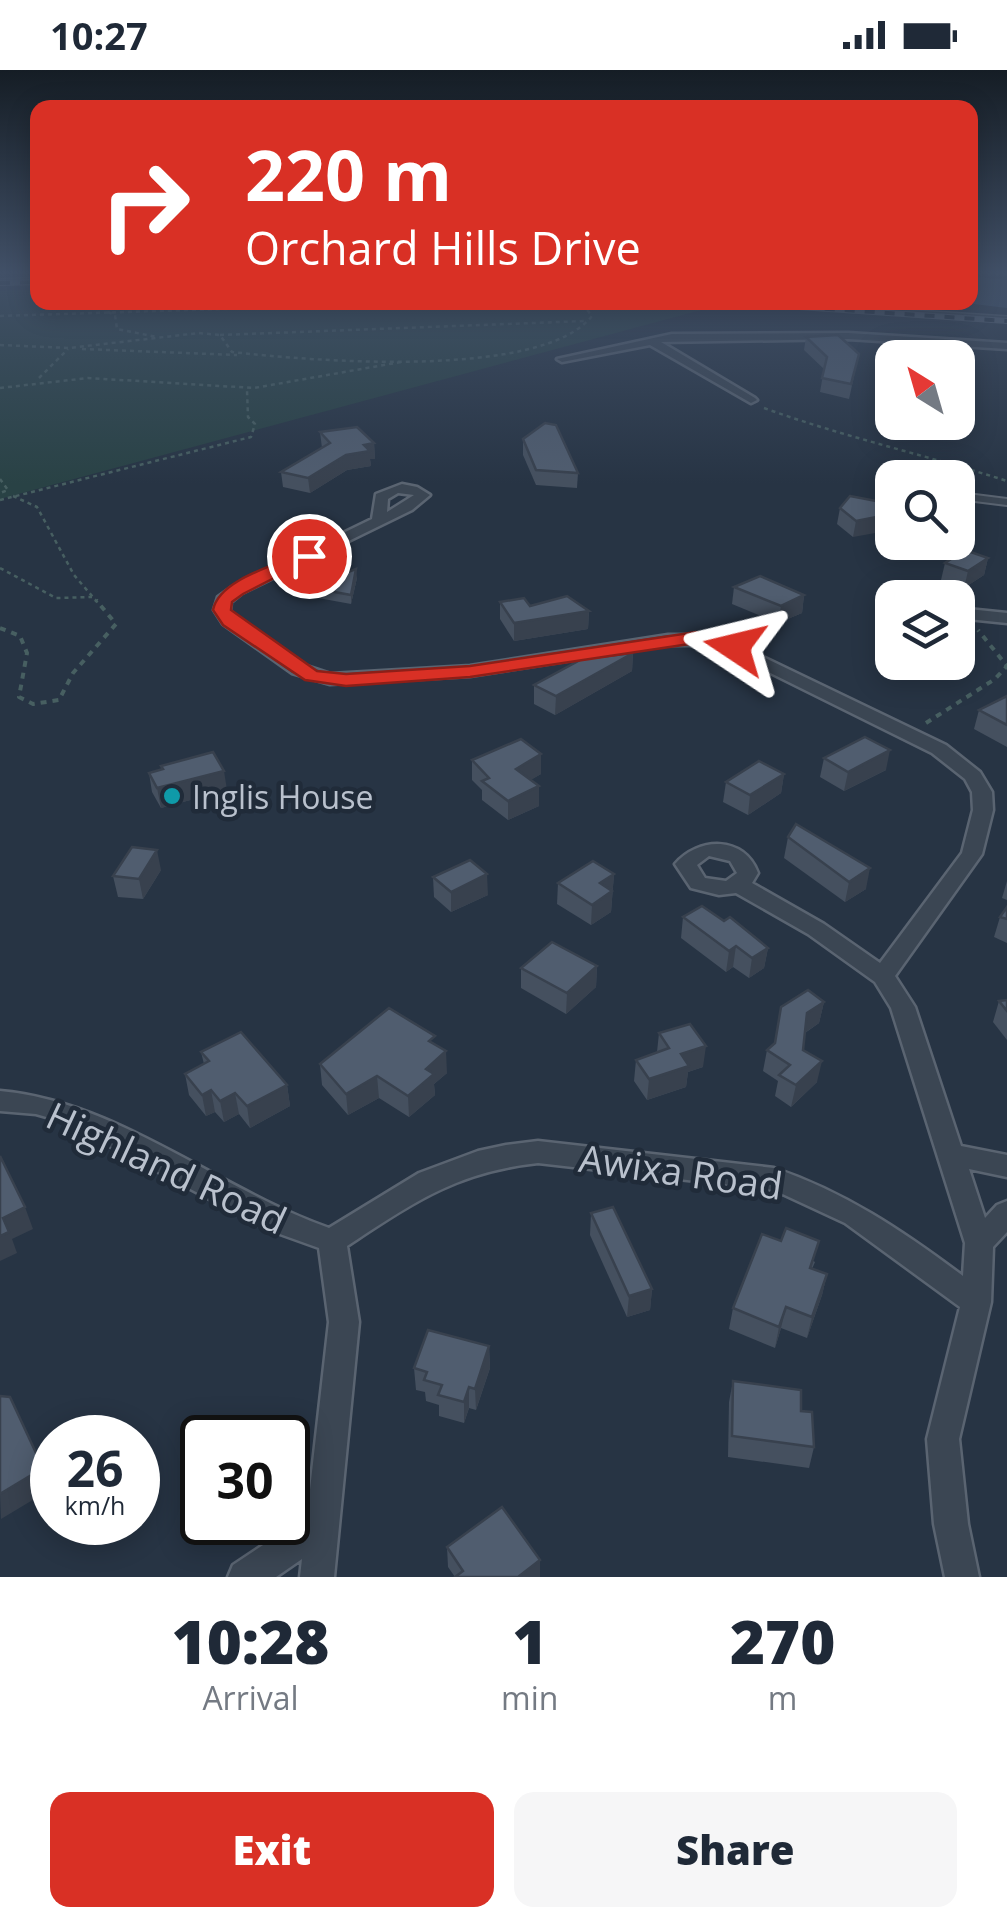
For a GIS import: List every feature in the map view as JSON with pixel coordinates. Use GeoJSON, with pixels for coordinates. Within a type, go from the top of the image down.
{"type":"FeatureCollection","features":[{"type":"Feature","properties":{"kind":"street"},"geometry":{"type":"LineString","coordinates":[[562,359],[635,343]]}},
{"type":"Feature","properties":{"kind":"street"},"geometry":{"type":"LineString","coordinates":[[656,343],[751,400]]}},
{"type":"Feature","properties":{"kind":"street"},"geometry":{"type":"LineString","coordinates":[[966,343],[1007,346]]}},
{"type":"Feature","properties":{"kind":"street"},"geometry":{"type":"LineString","coordinates":[[379,520],[237,590],[224,600],[222,610],[229,621],[312,676],[346,680],[470,672],[668,640],[717,640],[954,758],[973,776],[982,792],[983,810],[972,854],[883,976]]}},
{"type":"Feature","properties":{"kind":"street"},"geometry":{"type":"LineString","coordinates":[[975,617],[1007,618]]}},
{"type":"Feature","properties":{"kind":"street"},"geometry":{"type":"LineString","coordinates":[[739,885],[816,928],[883,976],[903,1006],[953,1155],[980,1242],[976,1302],[943,1438],[951,1524],[962,1577]]}},
{"type":"Feature","properties":{"kind":"street","name":"Highland Road"},"geometry":{"type":"LineString","coordinates":[[0,1101],[36,1104],[72,1114],[276,1221],[332,1241]]}},
{"type":"Feature","properties":{"kind":"street","name":"Awixa Road"},"geometry":{"type":"LineString","coordinates":[[332,1241],[440,1172],[500,1155],[538,1152],[774,1179],[808,1189],[856,1216],[976,1302]]}},
{"type":"Feature","properties":{"kind":"street"},"geometry":{"type":"LineString","coordinates":[[953,1155],[1007,1166]]}},
{"type":"Feature","properties":{"kind":"street"},"geometry":{"type":"LineString","coordinates":[[980,1242],[1007,1213]]}},
{"type":"Feature","properties":{"kind":"street"},"geometry":{"type":"LineString","coordinates":[[317,1577],[320,1528],[338,1409],[344,1322],[332,1241]]}},
{"type":"Feature","properties":{"kind":"street"},"geometry":{"type":"LineString","coordinates":[[245,1577],[320,1528]]}},
{"type":"Feature","properties":{"kind":"lane"},"geometry":{"type":"LineString","coordinates":[[975,498],[1007,502]]}},
{"type":"Feature","properties":{"kind":"path"},"geometry":{"type":"LineString","coordinates":[[36,380],[69,348],[112,343]]}},
{"type":"Feature","properties":{"kind":"path"},"geometry":{"type":"LineString","coordinates":[[223,343],[226,349],[247,354]]}},
{"type":"Feature","properties":{"kind":"path"},"geometry":{"type":"LineString","coordinates":[[0,345],[410,361],[478,358],[552,343]]}},
{"type":"Feature","properties":{"kind":"path"},"geometry":{"type":"LineString","coordinates":[[0,388],[36,380],[105,379],[248,388],[410,361]]}},
{"type":"Feature","properties":{"kind":"path"},"geometry":{"type":"LineString","coordinates":[[0,500],[250,437],[255,424],[248,417],[248,388]]}},
{"type":"Feature","properties":{"kind":"path"},"geometry":{"type":"LineString","coordinates":[[751,400],[772,413],[816,424],[843,437],[923,454],[1007,481]]}},
{"type":"Feature","properties":{"kind":"path"},"geometry":{"type":"LineString","coordinates":[[0,479],[8,490],[0,492]]}},
{"type":"Feature","properties":{"kind":"path"},"geometry":{"type":"LineString","coordinates":[[0,628],[20,636],[27,653],[19,697],[26,704],[59,700],[73,673],[116,624],[74,575],[37,507],[13,496]]}},
{"type":"Feature","properties":{"kind":"path"},"geometry":{"type":"LineString","coordinates":[[0,568],[57,599],[76,604],[92,597]]}},
{"type":"Feature","properties":{"kind":"path"},"geometry":{"type":"LineString","coordinates":[[920,740],[927,720],[995,679],[1007,666],[976,628],[980,618]]}},
{"type":"Feature","properties":{"kind":"green space"},"geometry":{"type":"Polygon","coordinates":[[[0,343],[578,343],[0,499],[0,343]]]}},
{"type":"Feature","properties":{"kind":"building"},"geometry":{"type":"Polygon","coordinates":[[[813,343],[847,343],[859,354],[851,384],[822,378],[827,357],[813,343]]]}},
{"type":"Feature","properties":{"kind":"building"},"geometry":{"type":"Polygon","coordinates":[[[545,423],[556,425],[578,473],[536,470],[523,439],[545,423]]]}},
{"type":"Feature","properties":{"kind":"building"},"geometry":{"type":"Polygon","coordinates":[[[357,427],[374,443],[364,445],[370,451],[346,455],[308,478],[281,472],[330,443],[320,432],[357,427]]]}},
{"type":"Feature","properties":{"kind":"building"},"geometry":{"type":"Polygon","coordinates":[[[850,496],[875,501],[875,517],[856,521],[840,508],[850,496]]]}},
{"type":"Feature","properties":{"kind":"building"},"geometry":{"type":"Polygon","coordinates":[[[975,553],[988,558],[968,571],[945,563],[975,560],[975,553]]]}},
{"type":"Feature","properties":{"kind":"building"},"geometry":{"type":"Polygon","coordinates":[[[356,569],[351,595],[307,587],[356,569]]]}},
{"type":"Feature","properties":{"kind":"building"},"geometry":{"type":"Polygon","coordinates":[[[760,576],[804,595],[781,606],[734,587],[760,576]]]}},
{"type":"Feature","properties":{"kind":"building"},"geometry":{"type":"Polygon","coordinates":[[[567,596],[589,611],[514,623],[500,602],[524,598],[530,606],[567,596]]]}},
{"type":"Feature","properties":{"kind":"building"},"geometry":{"type":"Polygon","coordinates":[[[633,653],[556,696],[534,685],[582,659],[633,653]]]}},
{"type":"Feature","properties":{"kind":"building"},"geometry":{"type":"Polygon","coordinates":[[[1007,696],[1007,725],[979,710],[1007,696]]]}},
{"type":"Feature","properties":{"kind":"building"},"geometry":{"type":"Polygon","coordinates":[[[865,737],[890,750],[848,772],[824,758],[865,737]]]}},
{"type":"Feature","properties":{"kind":"building"},"geometry":{"type":"Polygon","coordinates":[[[521,739],[541,754],[516,769],[539,786],[508,801],[482,781],[489,778],[472,760],[521,739]]]}},
{"type":"Feature","properties":{"kind":"building"},"geometry":{"type":"Polygon","coordinates":[[[213,752],[224,771],[157,788],[149,773],[163,769],[161,766],[213,752]]]}},
{"type":"Feature","properties":{"kind":"building"},"geometry":{"type":"Polygon","coordinates":[[[759,761],[784,774],[750,795],[726,782],[759,761]]]}},
{"type":"Feature","properties":{"kind":"building"},"geometry":{"type":"Polygon","coordinates":[[[796,824],[870,868],[849,882],[788,837],[796,824]]]}},
{"type":"Feature","properties":{"kind":"building"},"geometry":{"type":"Polygon","coordinates":[[[132,847],[157,850],[139,879],[113,876],[132,847]]]}},
{"type":"Feature","properties":{"kind":"building"},"geometry":{"type":"Polygon","coordinates":[[[470,860],[487,874],[451,892],[433,877],[470,860]]]}},
{"type":"Feature","properties":{"kind":"building"},"geometry":{"type":"Polygon","coordinates":[[[593,861],[614,874],[600,883],[612,891],[592,905],[558,883],[593,861]]]}},
{"type":"Feature","properties":{"kind":"building"},"geometry":{"type":"Polygon","coordinates":[[[702,906],[724,921],[730,917],[768,948],[752,958],[736,946],[729,951],[683,917],[702,906]]]}},
{"type":"Feature","properties":{"kind":"building"},"geometry":{"type":"Polygon","coordinates":[[[552,942],[597,966],[567,993],[521,968],[552,942]]]}},
{"type":"Feature","properties":{"kind":"building"},"geometry":{"type":"Polygon","coordinates":[[[808,990],[824,1002],[807,1013],[803,1050],[822,1061],[796,1085],[779,1075],[790,1065],[767,1050],[775,1043],[781,1007],[808,990]]]}},
{"type":"Feature","properties":{"kind":"building"},"geometry":{"type":"Polygon","coordinates":[[[389,1008],[435,1036],[429,1041],[446,1051],[426,1069],[434,1074],[408,1096],[377,1076],[346,1094],[320,1064],[389,1008]]]}},
{"type":"Feature","properties":{"kind":"building"},"geometry":{"type":"Polygon","coordinates":[[[690,1024],[706,1046],[681,1054],[689,1066],[649,1079],[636,1060],[669,1048],[659,1033],[690,1024]]]}},
{"type":"Feature","properties":{"kind":"building"},"geometry":{"type":"Polygon","coordinates":[[[241,1032],[287,1085],[247,1106],[235,1093],[220,1101],[211,1090],[202,1095],[185,1074],[209,1061],[201,1052],[241,1032]]]}},
{"type":"Feature","properties":{"kind":"building"},"geometry":{"type":"Polygon","coordinates":[[[0,1156],[25,1207],[3,1218],[9,1232],[0,1236],[0,1156]]]}},
{"type":"Feature","properties":{"kind":"building"},"geometry":{"type":"Polygon","coordinates":[[[613,1207],[652,1289],[629,1296],[591,1213],[613,1207]]]}},
{"type":"Feature","properties":{"kind":"building"},"geometry":{"type":"Polygon","coordinates":[[[786,1228],[819,1241],[810,1268],[827,1274],[812,1317],[786,1307],[779,1327],[733,1308],[762,1234],[781,1241],[786,1228]]]}},
{"type":"Feature","properties":{"kind":"building"},"geometry":{"type":"Polygon","coordinates":[[[428,1330],[489,1346],[475,1389],[469,1387],[464,1402],[438,1395],[442,1385],[424,1380],[427,1372],[414,1368],[428,1330]]]}},
{"type":"Feature","properties":{"kind":"building"},"geometry":{"type":"Polygon","coordinates":[[[733,1381],[801,1390],[801,1411],[812,1412],[814,1447],[732,1436],[733,1381]]]}},
{"type":"Feature","properties":{"kind":"building"},"geometry":{"type":"Polygon","coordinates":[[[0,1396],[10,1397],[30,1440],[30,1476],[0,1494],[0,1396]]]}},
{"type":"Feature","properties":{"kind":"building"},"geometry":{"type":"Polygon","coordinates":[[[502,1507],[540,1560],[518,1577],[455,1577],[463,1571],[447,1547],[502,1507]]]}},
{"type":"Feature","properties":{"kind":"place","name":"Inglis House"},"geometry":{"type":"Point","coordinates":[172,796]}},
{"type":"Feature","properties":{"kind":"route"},"geometry":{"type":"LineString","coordinates":[[309,556],[237,590],[224,600],[222,610],[229,621],[298,669],[330,680],[470,672],[668,640],[717,640],[735,647]]}}]}
